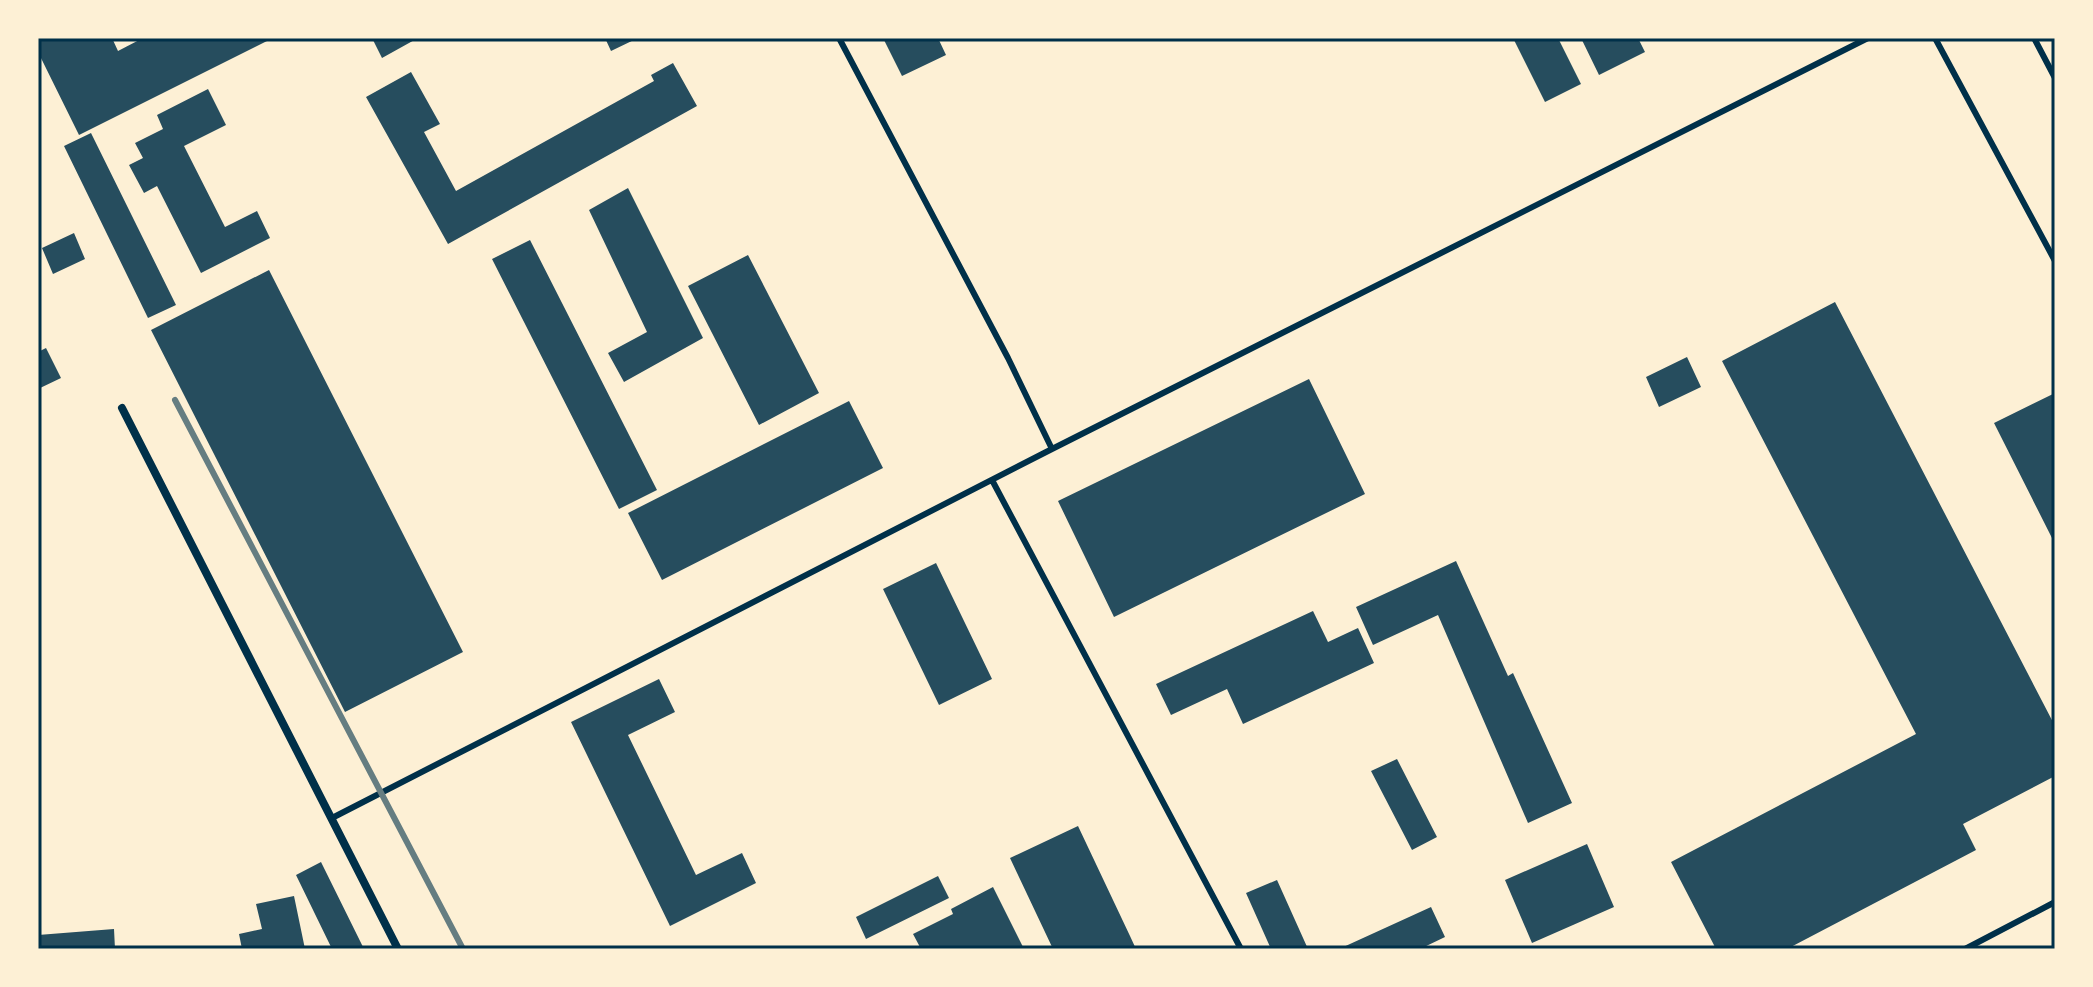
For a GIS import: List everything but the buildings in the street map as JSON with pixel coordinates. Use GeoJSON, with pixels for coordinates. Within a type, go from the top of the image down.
{"type":"FeatureCollection","features":[{"type":"Feature","properties":{"kind":"street"},"geometry":{"type":"LineString","coordinates":[[122,408],[398,949]]}},
{"type":"Feature","properties":{"kind":"lane"},"geometry":{"type":"LineString","coordinates":[[839,38],[1008,358],[1052,449]]}},
{"type":"Feature","properties":{"kind":"lane"},"geometry":{"type":"LineString","coordinates":[[332,818],[1052,449],[1868,38]]}},
{"type":"Feature","properties":{"kind":"lane"},"geometry":{"type":"LineString","coordinates":[[1935,38],[2055,261]]}},
{"type":"Feature","properties":{"kind":"lane"},"geometry":{"type":"LineString","coordinates":[[2034,38],[2055,78]]}},
{"type":"Feature","properties":{"kind":"lane"},"geometry":{"type":"LineString","coordinates":[[992,480],[1241,949]]}},
{"type":"Feature","properties":{"kind":"lane"},"geometry":{"type":"LineString","coordinates":[[1965,949],[2055,902]]}},
{"type":"Feature","properties":{"kind":"railway"},"geometry":{"type":"LineString","coordinates":[[175,400],[463,949]]}}]}
